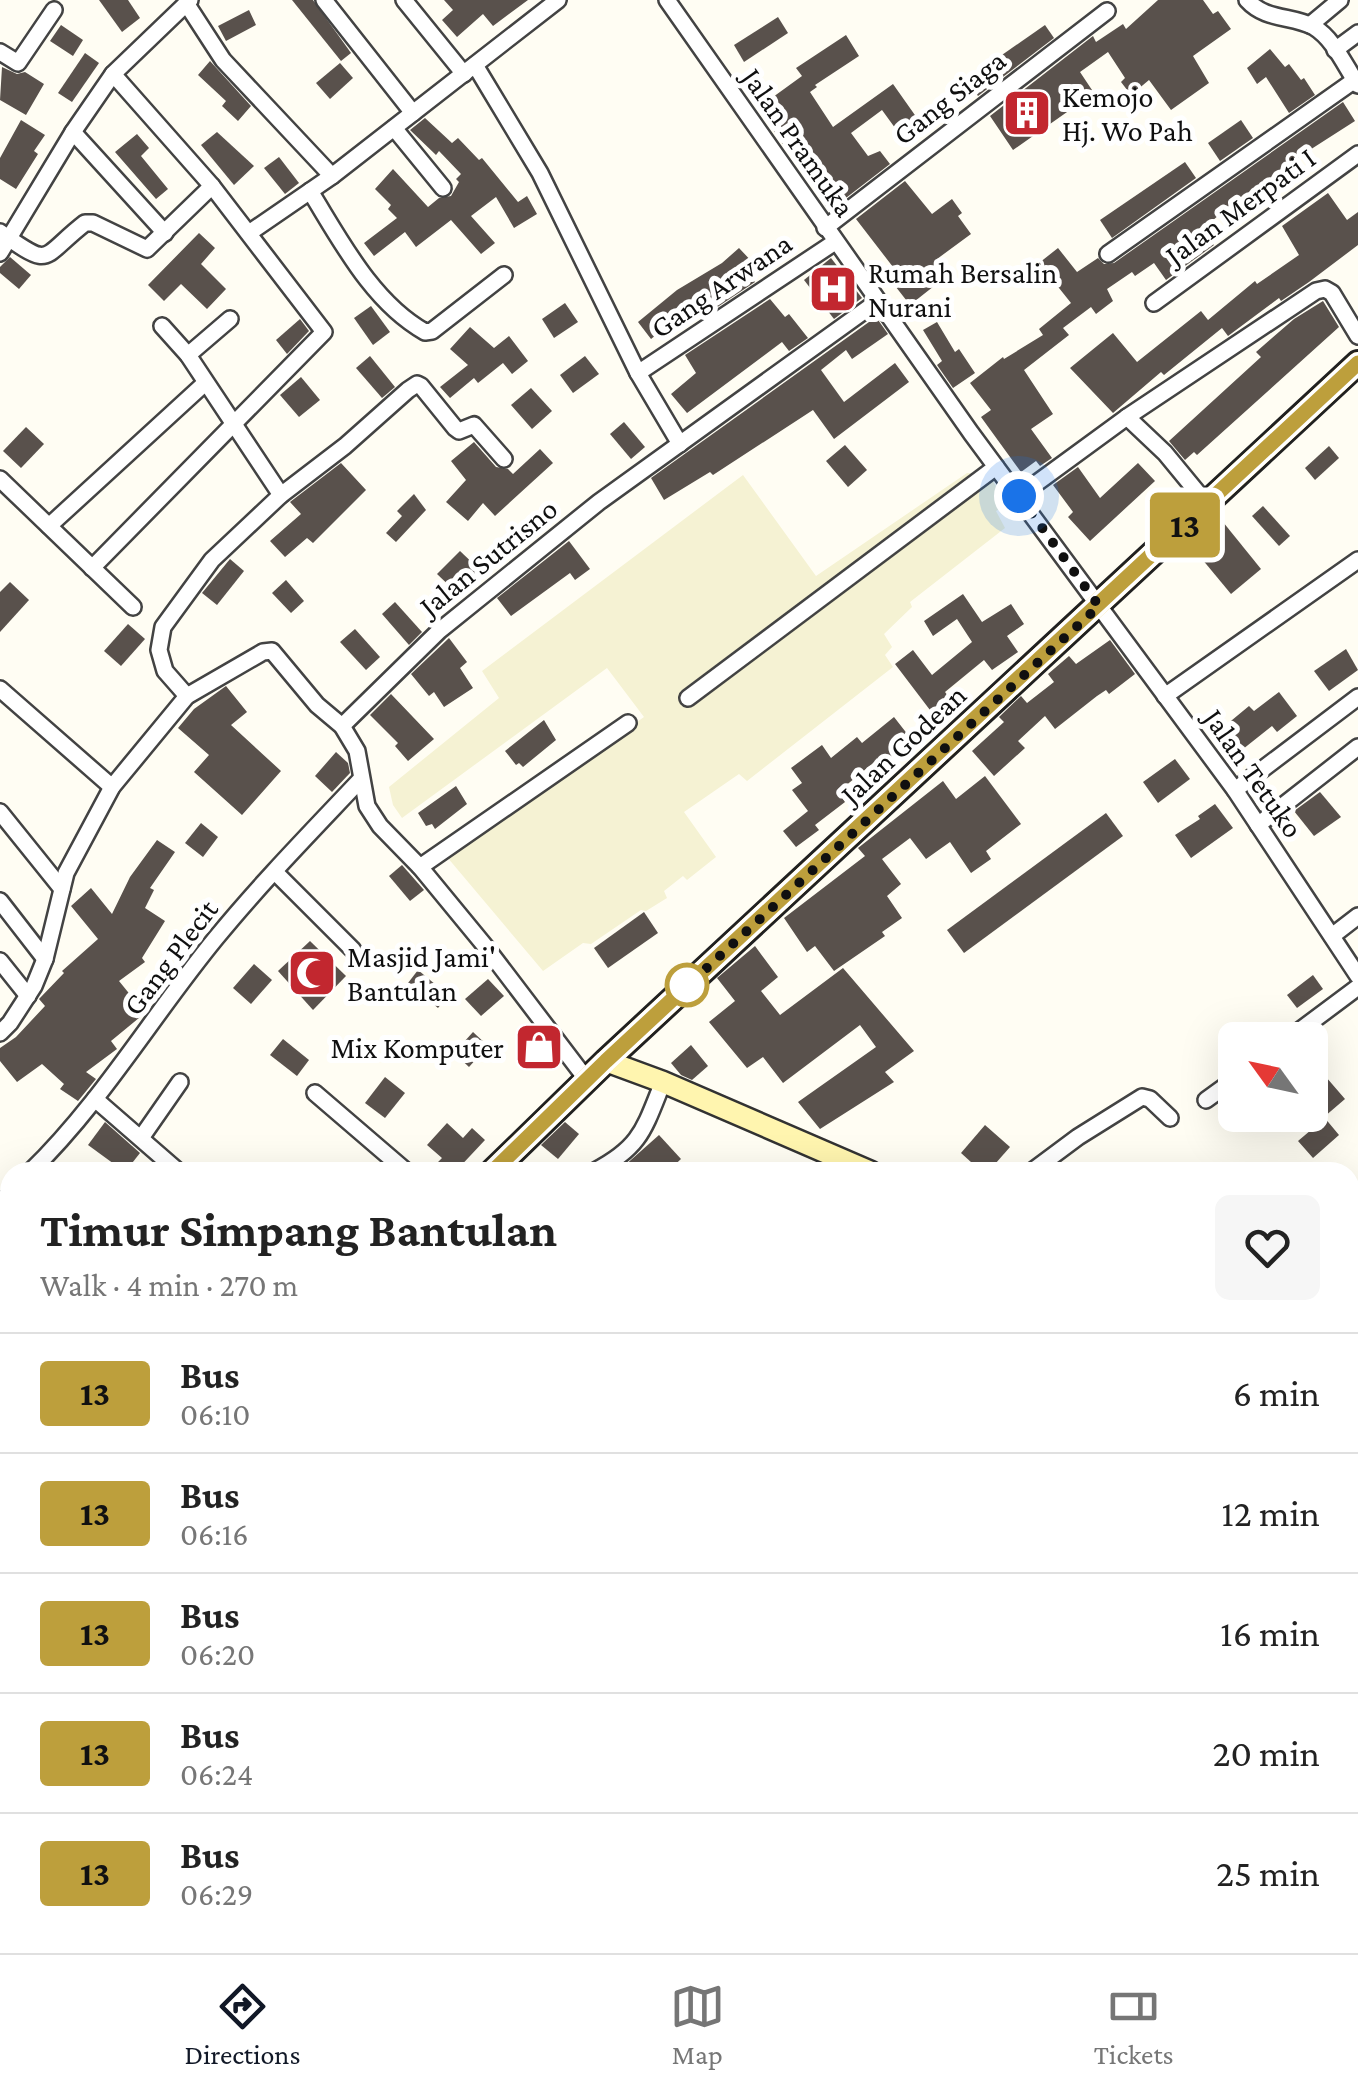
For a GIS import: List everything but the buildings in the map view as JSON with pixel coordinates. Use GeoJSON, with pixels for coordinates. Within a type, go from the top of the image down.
{"type":"FeatureCollection","features":[{"type":"Feature","properties":{"kind":"main road","name":"Jalan Godean"},"geometry":{"type":"LineString","coordinates":[[502,1162],[606,1061],[1358,363]]}},
{"type":"Feature","properties":{"kind":"main road"},"geometry":{"type":"LineString","coordinates":[[606,1061],[848,1162]]}},
{"type":"Feature","properties":{"kind":"street"},"geometry":{"type":"LineString","coordinates":[[324,0],[413,114]]}},
{"type":"Feature","properties":{"kind":"street"},"geometry":{"type":"LineString","coordinates":[[404,0],[470,70],[540,173],[638,373],[680,444]]}},
{"type":"Feature","properties":{"kind":"street"},"geometry":{"type":"LineString","coordinates":[[249,233],[332,176],[558,0]]}},
{"type":"Feature","properties":{"kind":"street","name":"Jalan Pramuka"},"geometry":{"type":"LineString","coordinates":[[667,0],[825,228],[1099,606]]}},
{"type":"Feature","properties":{"kind":"street"},"geometry":{"type":"LineString","coordinates":[[1108,254],[1356,83],[1325,36],[1310,25],[1275,18],[1247,0]]}},
{"type":"Feature","properties":{"kind":"street"},"geometry":{"type":"LineString","coordinates":[[1310,25],[1340,0]]}},
{"type":"Feature","properties":{"kind":"street"},"geometry":{"type":"LineString","coordinates":[[212,186],[148,249],[93,223],[85,223],[46,257],[38,258],[2,241],[113,74],[188,2],[223,60],[332,176]]}},
{"type":"Feature","properties":{"kind":"street"},"geometry":{"type":"LineString","coordinates":[[0,52],[18,63],[54,10]]}},
{"type":"Feature","properties":{"kind":"street","name":"Gang Siaga"},"geometry":{"type":"LineString","coordinates":[[825,228],[1108,10]]}},
{"type":"Feature","properties":{"kind":"street"},"geometry":{"type":"LineString","coordinates":[[1335,50],[1358,33]]}},
{"type":"Feature","properties":{"kind":"street"},"geometry":{"type":"LineString","coordinates":[[92,568],[324,332],[212,186],[113,74]]}},
{"type":"Feature","properties":{"kind":"street"},"geometry":{"type":"LineString","coordinates":[[394,128],[443,188]]}},
{"type":"Feature","properties":{"kind":"street"},"geometry":{"type":"LineString","coordinates":[[73,132],[165,233]]}},
{"type":"Feature","properties":{"kind":"street","name":"Jalan Merpati I"},"geometry":{"type":"LineString","coordinates":[[1154,303],[1358,154]]}},
{"type":"Feature","properties":{"kind":"street"},"geometry":{"type":"LineString","coordinates":[[310,190],[378,294],[420,330],[432,331],[504,275]]}},
{"type":"Feature","properties":{"kind":"street","name":"Gang Arwana"},"geometry":{"type":"LineString","coordinates":[[638,373],[835,242]]}},
{"type":"Feature","properties":{"kind":"street"},"geometry":{"type":"LineString","coordinates":[[1019,496],[1126,417],[1316,291],[1325,289],[1332,293],[1358,336]]}},
{"type":"Feature","properties":{"kind":"street","name":"Jalan Sutrisno"},"geometry":{"type":"LineString","coordinates":[[342,726],[439,631],[599,502],[878,301]]}},
{"type":"Feature","properties":{"kind":"street"},"geometry":{"type":"LineString","coordinates":[[188,356],[230,319]]}},
{"type":"Feature","properties":{"kind":"street"},"geometry":{"type":"LineString","coordinates":[[162,326],[188,356],[281,495]]}},
{"type":"Feature","properties":{"kind":"street"},"geometry":{"type":"LineString","coordinates":[[49,526],[204,384]]}},
{"type":"Feature","properties":{"kind":"street"},"geometry":{"type":"LineString","coordinates":[[187,696],[166,671],[160,650],[163,627],[212,560],[281,495],[416,384],[458,430],[474,425],[504,459]]}},
{"type":"Feature","properties":{"kind":"street"},"geometry":{"type":"LineString","coordinates":[[1126,417],[1165,453],[1208,504]]}},
{"type":"Feature","properties":{"kind":"street"},"geometry":{"type":"LineString","coordinates":[[688,698],[996,467]]}},
{"type":"Feature","properties":{"kind":"street"},"geometry":{"type":"LineString","coordinates":[[0,479],[134,607]]}},
{"type":"Feature","properties":{"kind":"street"},"geometry":{"type":"LineString","coordinates":[[1166,696],[1358,560]]}},
{"type":"Feature","properties":{"kind":"street","name":"Jalan Tetuko"},"geometry":{"type":"LineString","coordinates":[[1099,606],[1235,790],[1358,976]]}},
{"type":"Feature","properties":{"kind":"street"},"geometry":{"type":"LineString","coordinates":[[0,1033],[28,996],[45,959],[75,852],[112,787],[187,696],[263,652],[272,651],[317,706],[342,726],[356,751],[367,806],[374,816],[420,867],[587,1080]]}},
{"type":"Feature","properties":{"kind":"street"},"geometry":{"type":"LineString","coordinates":[[0,690],[112,787]]}},
{"type":"Feature","properties":{"kind":"street"},"geometry":{"type":"LineString","coordinates":[[1235,790],[1358,698]]}},
{"type":"Feature","properties":{"kind":"street"},"geometry":{"type":"LineString","coordinates":[[420,867],[628,723]]}},
{"type":"Feature","properties":{"kind":"street"},"geometry":{"type":"LineString","coordinates":[[1258,824],[1358,746]]}},
{"type":"Feature","properties":{"kind":"street","name":"Gang Plecit"},"geometry":{"type":"LineString","coordinates":[[40,1162],[96,1099],[215,939],[361,779]]}},
{"type":"Feature","properties":{"kind":"street"},"geometry":{"type":"LineString","coordinates":[[0,812],[62,889]]}},
{"type":"Feature","properties":{"kind":"street"},"geometry":{"type":"LineString","coordinates":[[274,872],[353,950]]}},
{"type":"Feature","properties":{"kind":"street"},"geometry":{"type":"LineString","coordinates":[[0,901],[45,959]]}},
{"type":"Feature","properties":{"kind":"street"},"geometry":{"type":"LineString","coordinates":[[1332,936],[1358,916]]}},
{"type":"Feature","properties":{"kind":"street"},"geometry":{"type":"LineString","coordinates":[[0,961],[28,996]]}},
{"type":"Feature","properties":{"kind":"street"},"geometry":{"type":"LineString","coordinates":[[1311,1022],[1358,987]]}},
{"type":"Feature","properties":{"kind":"street"},"geometry":{"type":"LineString","coordinates":[[142,1138],[180,1082]]}},
{"type":"Feature","properties":{"kind":"street"},"geometry":{"type":"LineString","coordinates":[[614,1162],[635,1145],[663,1082]]}},
{"type":"Feature","properties":{"kind":"street"},"geometry":{"type":"LineString","coordinates":[[1206,1100],[1218,1091]]}},
{"type":"Feature","properties":{"kind":"street"},"geometry":{"type":"LineString","coordinates":[[315,1093],[395,1162]]}},
{"type":"Feature","properties":{"kind":"street"},"geometry":{"type":"LineString","coordinates":[[1044,1162],[1142,1097],[1150,1098],[1170,1118]]}},
{"type":"Feature","properties":{"kind":"street"},"geometry":{"type":"LineString","coordinates":[[96,1099],[168,1162]]}},
{"type":"Feature","properties":{"kind":"shaded area"},"geometry":{"type":"Polygon","coordinates":[[[967,473],[988,474],[1008,504],[996,511],[1005,528],[910,602],[912,607],[884,634],[892,647],[885,655],[893,667],[747,781],[739,774],[684,812],[716,857],[687,880],[683,876],[664,891],[667,898],[646,911],[641,910],[591,944],[583,943],[543,971],[447,857],[644,717],[607,668],[402,818],[393,805],[389,787],[499,698],[482,671],[743,475],[816,576],[967,473]]]}},
{"type":"Feature","properties":{"kind":"bus line","name":"13"},"geometry":{"type":"LineString","coordinates":[[502,1162],[606,1061],[1358,363]]}},
{"type":"Feature","properties":{"kind":"place","name":"Kemojo Hj. Wo Pah"},"geometry":{"type":"Point","coordinates":[1027,113]}},
{"type":"Feature","properties":{"kind":"place","name":"Rumah Bersalin Nurani"},"geometry":{"type":"Point","coordinates":[833,289]}},
{"type":"Feature","properties":{"kind":"place","name":"Masjid Jami' Bantulan"},"geometry":{"type":"Point","coordinates":[312,973]}},
{"type":"Feature","properties":{"kind":"place","name":"Mix Komputer"},"geometry":{"type":"Point","coordinates":[539,1047]}},
{"type":"Feature","properties":{"kind":"route"},"geometry":{"type":"LineString","coordinates":[[687,985],[684,989],[1099,606],[1019,496]]}}]}
